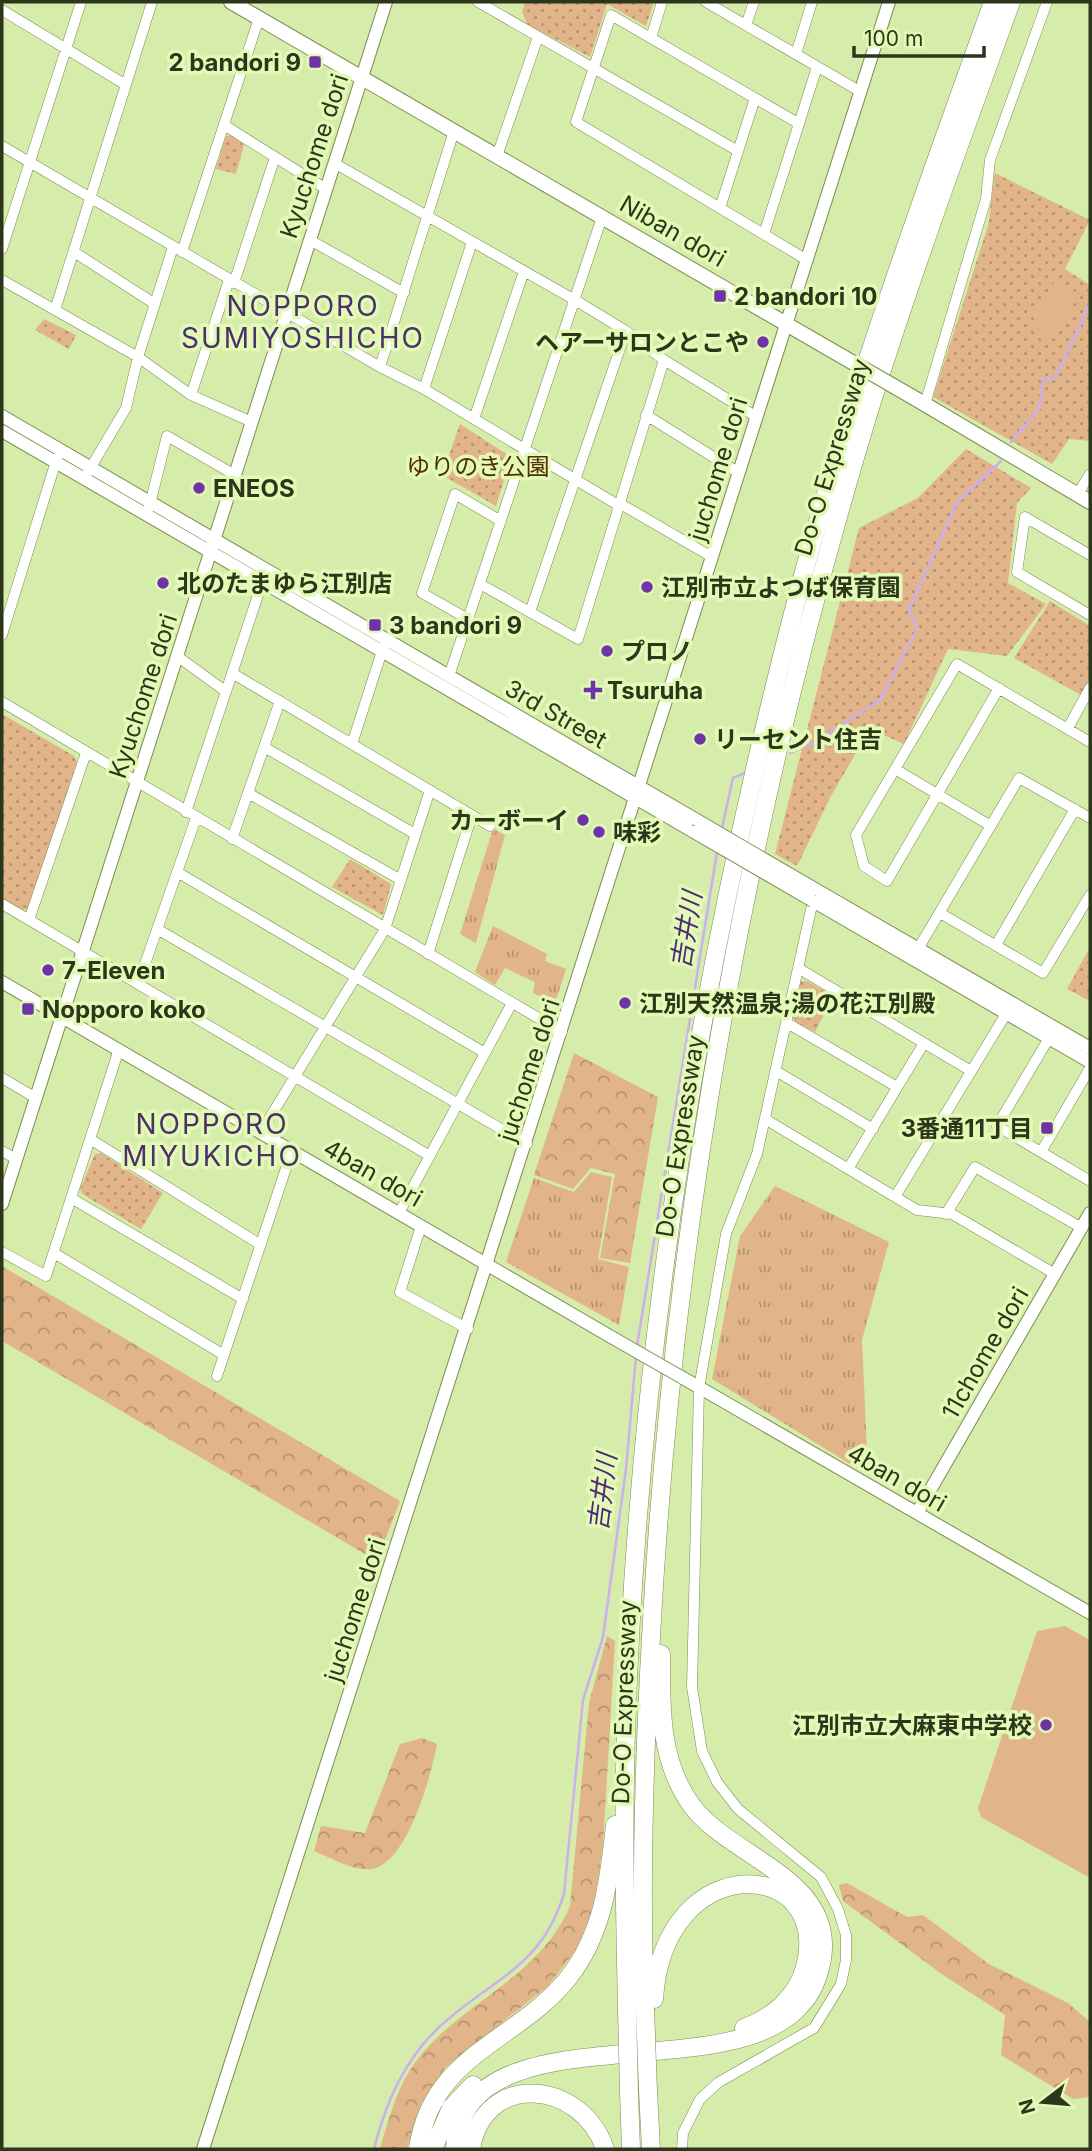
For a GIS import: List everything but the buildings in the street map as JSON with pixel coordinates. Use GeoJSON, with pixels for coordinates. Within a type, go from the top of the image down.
{"type":"FeatureCollection","features":[{"type":"Feature","properties":{"kind":"highway","name":"Do-O Expressway"},"geometry":{"type":"LineString","coordinates":[[642,2009],[626,1728],[648,1420],[661,1302],[688,1116],[752,791],[800,589],[853,407],[993,2]]}},
{"type":"Feature","properties":{"kind":"highway","name":"Do-O Expressway"},"geometry":{"type":"LineString","coordinates":[[631,2149],[629,2092],[642,2009],[646,1728],[663,1441],[703,1134],[729,985],[773,779],[814,607],[870,411],[1011,2]]}},
{"type":"Feature","properties":{"kind":"highway"},"geometry":{"type":"LineString","coordinates":[[455,2149],[458,2128],[474,2099],[504,2078],[535,2066],[703,2047],[753,2037],[776,2027],[800,2007],[820,1968],[823,1941],[821,1927],[807,1900],[787,1879],[705,1820],[680,1786],[667,1752],[661,1716],[663,1441]]}},
{"type":"Feature","properties":{"kind":"highway"},"geometry":{"type":"LineString","coordinates":[[418,2149],[424,2123],[432,2105],[457,2070],[483,2046],[552,1995],[569,1977],[592,1940],[607,1893],[626,1728]]}},
{"type":"Feature","properties":{"kind":"highway"},"geometry":{"type":"LineString","coordinates":[[433,2149],[443,2123],[464,2094],[481,2078],[506,2064],[567,2049],[726,2032],[745,2028],[770,2016],[796,1989],[806,1965],[807,1928],[794,1906],[776,1889],[733,1885],[705,1896],[680,1918],[672,1931],[642,2009],[648,2091],[651,2149]]}},
{"type":"Feature","properties":{"kind":"highway"},"geometry":{"type":"LineString","coordinates":[[471,2149],[478,2128],[493,2107],[512,2096],[537,2094],[559,2097],[576,2106],[592,2123],[605,2149]]}},
{"type":"Feature","properties":{"kind":"main road","name":"Niban dori"},"geometry":{"type":"LineString","coordinates":[[238,4],[1084,498]]}},
{"type":"Feature","properties":{"kind":"street"},"geometry":{"type":"LineString","coordinates":[[2,249],[81,2]]}},
{"type":"Feature","properties":{"kind":"street"},"geometry":{"type":"LineString","coordinates":[[55,310],[152,2]]}},
{"type":"Feature","properties":{"kind":"street","name":"Kyuchome dori"},"geometry":{"type":"LineString","coordinates":[[2,1204],[386,2]]}},
{"type":"Feature","properties":{"kind":"street"},"geometry":{"type":"LineString","coordinates":[[478,2],[495,6],[538,37],[593,70],[738,151]]}},
{"type":"Feature","properties":{"kind":"street"},"geometry":{"type":"LineString","coordinates":[[651,37],[662,2]]}},
{"type":"Feature","properties":{"kind":"street"},"geometry":{"type":"LineString","coordinates":[[706,2],[861,92]]}},
{"type":"Feature","properties":{"kind":"street"},"geometry":{"type":"LineString","coordinates":[[746,25],[754,2]]}},
{"type":"Feature","properties":{"kind":"street"},"geometry":{"type":"LineString","coordinates":[[796,54],[812,2]]}},
{"type":"Feature","properties":{"kind":"street","name":"juchome dori"},"geometry":{"type":"LineString","coordinates":[[203,2149],[489,1265],[755,416],[787,324],[889,2]]}},
{"type":"Feature","properties":{"kind":"street"},"geometry":{"type":"LineString","coordinates":[[920,402],[983,211],[990,160],[1047,2]]}},
{"type":"Feature","properties":{"kind":"street"},"geometry":{"type":"LineString","coordinates":[[2,10],[126,85]]}},
{"type":"Feature","properties":{"kind":"street"},"geometry":{"type":"LineString","coordinates":[[798,123],[611,15],[576,122],[807,260]]}},
{"type":"Feature","properties":{"kind":"street"},"geometry":{"type":"LineString","coordinates":[[88,474],[126,408],[138,357],[155,304],[224,125],[259,18]]}},
{"type":"Feature","properties":{"kind":"street"},"geometry":{"type":"LineString","coordinates":[[497,156],[538,37]]}},
{"type":"Feature","properties":{"kind":"street"},"geometry":{"type":"LineString","coordinates":[[764,234],[817,66]]}},
{"type":"Feature","properties":{"kind":"street"},"geometry":{"type":"LineString","coordinates":[[720,208],[755,98]]}},
{"type":"Feature","properties":{"kind":"street"},"geometry":{"type":"LineString","coordinates":[[224,125],[326,190]]}},
{"type":"Feature","properties":{"kind":"street"},"geometry":{"type":"LineString","coordinates":[[380,367],[454,131]]}},
{"type":"Feature","properties":{"kind":"street"},"geometry":{"type":"LineString","coordinates":[[2,146],[286,314],[424,389],[712,557]]}},
{"type":"Feature","properties":{"kind":"street"},"geometry":{"type":"LineString","coordinates":[[191,395],[275,157]]}},
{"type":"Feature","properties":{"kind":"street"},"geometry":{"type":"LineString","coordinates":[[334,163],[575,300],[626,331],[664,360],[755,416]]}},
{"type":"Feature","properties":{"kind":"street"},"geometry":{"type":"LineString","coordinates":[[449,676],[602,217]]}},
{"type":"Feature","properties":{"kind":"street"},"geometry":{"type":"LineString","coordinates":[[310,240],[404,293]]}},
{"type":"Feature","properties":{"kind":"street"},"geometry":{"type":"LineString","coordinates":[[424,389],[472,242]]}},
{"type":"Feature","properties":{"kind":"street"},"geometry":{"type":"LineString","coordinates":[[74,252],[155,304]]}},
{"type":"Feature","properties":{"kind":"street"},"geometry":{"type":"LineString","coordinates":[[474,419],[524,271]]}},
{"type":"Feature","properties":{"kind":"street"},"geometry":{"type":"LineString","coordinates":[[2,279],[138,357],[191,395],[252,422]]}},
{"type":"Feature","properties":{"kind":"street"},"geometry":{"type":"LineString","coordinates":[[530,612],[626,331]]}},
{"type":"Feature","properties":{"kind":"street"},"geometry":{"type":"LineString","coordinates":[[480,584],[578,639],[664,360]]}},
{"type":"Feature","properties":{"kind":"street"},"geometry":{"type":"LineString","coordinates":[[646,415],[739,473]]}},
{"type":"Feature","properties":{"kind":"street","name":"3rd Street"},"geometry":{"type":"LineString","coordinates":[[2,416],[88,474],[638,792]]}},
{"type":"Feature","properties":{"kind":"street","name":"3rd Street"},"geometry":{"type":"LineString","coordinates":[[2,431],[58,456]]}},
{"type":"Feature","properties":{"kind":"street"},"geometry":{"type":"LineString","coordinates":[[149,509],[167,436],[235,475]]}},
{"type":"Feature","properties":{"kind":"street"},"geometry":{"type":"LineString","coordinates":[[2,635],[58,456]]}},
{"type":"Feature","properties":{"kind":"street"},"geometry":{"type":"LineString","coordinates":[[1084,498],[1090,474]]}},
{"type":"Feature","properties":{"kind":"street"},"geometry":{"type":"LineString","coordinates":[[468,619],[422,593],[455,494],[502,521]]}},
{"type":"Feature","properties":{"kind":"street"},"geometry":{"type":"LineString","coordinates":[[1090,555],[1025,517],[1017,572],[1090,615]]}},
{"type":"Feature","properties":{"kind":"street"},"geometry":{"type":"LineString","coordinates":[[138,984],[177,872],[225,691],[265,576]]}},
{"type":"Feature","properties":{"kind":"street"},"geometry":{"type":"LineString","coordinates":[[352,744],[384,645]]}},
{"type":"Feature","properties":{"kind":"street","name":"3rd Street"},"geometry":{"type":"LineString","coordinates":[[384,645],[449,676],[694,826],[1009,1008],[1090,1048]]}},
{"type":"Feature","properties":{"kind":"street"},"geometry":{"type":"LineString","coordinates":[[177,656],[225,691]]}},
{"type":"Feature","properties":{"kind":"street"},"geometry":{"type":"LineString","coordinates":[[999,688],[887,881],[864,866],[856,835],[957,664],[999,688],[1090,742]]}},
{"type":"Feature","properties":{"kind":"street"},"geometry":{"type":"LineString","coordinates":[[232,673],[490,826]]}},
{"type":"Feature","properties":{"kind":"street"},"geometry":{"type":"LineString","coordinates":[[1068,729],[1090,688]]}},
{"type":"Feature","properties":{"kind":"street"},"geometry":{"type":"LineString","coordinates":[[232,839],[280,701]]}},
{"type":"Feature","properties":{"kind":"street"},"geometry":{"type":"LineString","coordinates":[[2,702],[562,1032]]}},
{"type":"Feature","properties":{"kind":"street"},"geometry":{"type":"LineString","coordinates":[[264,747],[415,834]]}},
{"type":"Feature","properties":{"kind":"street"},"geometry":{"type":"LineString","coordinates":[[29,920],[86,753]]}},
{"type":"Feature","properties":{"kind":"street"},"geometry":{"type":"LineString","coordinates":[[895,769],[991,826]]}},
{"type":"Feature","properties":{"kind":"street"},"geometry":{"type":"LineString","coordinates":[[915,954],[1019,778],[1090,818]]}},
{"type":"Feature","properties":{"kind":"street"},"geometry":{"type":"LineString","coordinates":[[261,1132],[386,929],[430,790]]}},
{"type":"Feature","properties":{"kind":"street"},"geometry":{"type":"LineString","coordinates":[[248,793],[401,880]]}},
{"type":"Feature","properties":{"kind":"street"},"geometry":{"type":"LineString","coordinates":[[996,945],[1075,809]]}},
{"type":"Feature","properties":{"kind":"street"},"geometry":{"type":"LineString","coordinates":[[428,954],[472,815]]}},
{"type":"Feature","properties":{"kind":"street"},"geometry":{"type":"LineString","coordinates":[[177,872],[485,1053]]}},
{"type":"Feature","properties":{"kind":"street"},"geometry":{"type":"LineString","coordinates":[[682,2149],[682,2133],[700,2099],[719,2082],[814,2028],[841,1984],[846,1960],[846,1935],[838,1909],[821,1877],[738,1809],[717,1782],[702,1751],[692,1687],[699,1388],[726,1234],[757,1154],[814,895]]}},
{"type":"Feature","properties":{"kind":"street"},"geometry":{"type":"LineString","coordinates":[[940,913],[1044,974],[1090,895]]}},
{"type":"Feature","properties":{"kind":"street"},"geometry":{"type":"LineString","coordinates":[[2,904],[430,1156]]}},
{"type":"Feature","properties":{"kind":"street"},"geometry":{"type":"LineString","coordinates":[[157,929],[527,1144]]}},
{"type":"Feature","properties":{"kind":"street"},"geometry":{"type":"LineString","coordinates":[[798,968],[971,1071]]}},
{"type":"Feature","properties":{"kind":"street","name":"4ban dori"},"geometry":{"type":"LineString","coordinates":[[2,982],[1090,1613]]}},
{"type":"Feature","properties":{"kind":"street"},"geometry":{"type":"LineString","coordinates":[[399,1213],[512,1003]]}},
{"type":"Feature","properties":{"kind":"street"},"geometry":{"type":"LineString","coordinates":[[895,1197],[1009,1008]]}},
{"type":"Feature","properties":{"kind":"street","name":"3rd Street"},"geometry":{"type":"LineString","coordinates":[[1009,1008],[1049,1038],[1090,1062]]}},
{"type":"Feature","properties":{"kind":"street"},"geometry":{"type":"LineString","coordinates":[[787,1023],[897,1087]]}},
{"type":"Feature","properties":{"kind":"street"},"geometry":{"type":"LineString","coordinates":[[1049,1038],[997,1126],[1090,1181]]}},
{"type":"Feature","properties":{"kind":"street"},"geometry":{"type":"LineString","coordinates":[[848,1169],[924,1043]]}},
{"type":"Feature","properties":{"kind":"street"},"geometry":{"type":"LineString","coordinates":[[2,1252],[46,1276],[118,1049]]}},
{"type":"Feature","properties":{"kind":"street"},"geometry":{"type":"LineString","coordinates":[[1041,1152],[1090,1068]]}},
{"type":"Feature","properties":{"kind":"street"},"geometry":{"type":"LineString","coordinates":[[776,1071],[873,1129]]}},
{"type":"Feature","properties":{"kind":"street"},"geometry":{"type":"LineString","coordinates":[[2,1078],[36,1098]]}},
{"type":"Feature","properties":{"kind":"street"},"geometry":{"type":"LineString","coordinates":[[765,1119],[917,1210],[953,1214],[1055,1274]]}},
{"type":"Feature","properties":{"kind":"street"},"geometry":{"type":"LineString","coordinates":[[90,1139],[261,1245]]}},
{"type":"Feature","properties":{"kind":"street"},"geometry":{"type":"LineString","coordinates":[[217,1376],[292,1150]]}},
{"type":"Feature","properties":{"kind":"street"},"geometry":{"type":"LineString","coordinates":[[2,1151],[16,1159]]}},
{"type":"Feature","properties":{"kind":"street"},"geometry":{"type":"LineString","coordinates":[[946,1213],[975,1167],[1082,1228]]}},
{"type":"Feature","properties":{"kind":"street"},"geometry":{"type":"LineString","coordinates":[[71,1198],[243,1299]]}},
{"type":"Feature","properties":{"kind":"street","name":"11chome dori"},"geometry":{"type":"LineString","coordinates":[[917,1513],[1090,1213]]}},
{"type":"Feature","properties":{"kind":"street"},"geometry":{"type":"LineString","coordinates":[[421,1226],[400,1292],[468,1329]]}},
{"type":"Feature","properties":{"kind":"street"},"geometry":{"type":"LineString","coordinates":[[54,1253],[224,1355]]}},
{"type":"Feature","properties":{"kind":"green space"},"geometry":{"type":"Polygon","coordinates":[[[525,2],[654,2],[646,26],[607,4],[590,57],[527,24],[522,12],[525,2]]]}},
{"type":"Feature","properties":{"kind":"green space"},"geometry":{"type":"Polygon","coordinates":[[[231,135],[244,145],[236,174],[216,169],[226,136],[231,135]]]}},
{"type":"Feature","properties":{"kind":"green space"},"geometry":{"type":"Polygon","coordinates":[[[995,173],[1090,220],[1065,269],[1090,285],[1090,441],[1069,439],[1052,464],[933,397],[988,226],[995,173]]]}},
{"type":"Feature","properties":{"kind":"green space"},"geometry":{"type":"Polygon","coordinates":[[[1055,280],[1079,294],[1054,339],[1030,326],[1055,280]]]}},
{"type":"Feature","properties":{"kind":"green space"},"geometry":{"type":"Polygon","coordinates":[[[44,319],[76,335],[69,349],[35,330],[44,319]]]}},
{"type":"Feature","properties":{"kind":"green space","name":"ゆりのき公園"},"geometry":{"type":"Polygon","coordinates":[[[460,424],[511,457],[496,506],[442,475],[460,424]]]}},
{"type":"Feature","properties":{"kind":"green space"},"geometry":{"type":"Polygon","coordinates":[[[966,449],[1031,488],[1017,503],[1008,583],[1046,604],[1007,656],[948,649],[904,744],[870,729],[831,796],[797,866],[775,854],[859,528],[918,498],[966,449]]]}},
{"type":"Feature","properties":{"kind":"green space"},"geometry":{"type":"Polygon","coordinates":[[[1050,601],[1090,626],[1090,678],[1081,695],[1014,658],[1050,601]]]}},
{"type":"Feature","properties":{"kind":"green space"},"geometry":{"type":"Polygon","coordinates":[[[2,714],[74,756],[77,762],[29,910],[20,909],[2,899],[2,714]]]}},
{"type":"Feature","properties":{"kind":"green space"},"geometry":{"type":"Polygon","coordinates":[[[493,829],[505,835],[476,943],[460,934],[493,829]]]}},
{"type":"Feature","properties":{"kind":"green space"},"geometry":{"type":"Polygon","coordinates":[[[350,859],[391,884],[383,915],[332,887],[350,859]]]}},
{"type":"Feature","properties":{"kind":"green space"},"geometry":{"type":"Polygon","coordinates":[[[493,926],[547,954],[545,961],[566,969],[555,1003],[533,993],[535,982],[505,968],[495,985],[475,972],[493,926]]]}},
{"type":"Feature","properties":{"kind":"green space"},"geometry":{"type":"Polygon","coordinates":[[[1090,947],[1090,1001],[1067,989],[1090,947]]]}},
{"type":"Feature","properties":{"kind":"green space"},"geometry":{"type":"Polygon","coordinates":[[[801,981],[807,981],[833,996],[815,1032],[796,1022],[793,1017],[801,981]]]}},
{"type":"Feature","properties":{"kind":"green space"},"geometry":{"type":"Polygon","coordinates":[[[574,1053],[658,1097],[630,1263],[600,1258],[615,1174],[591,1168],[573,1189],[534,1175],[574,1053]]]}},
{"type":"Feature","properties":{"kind":"green space"},"geometry":{"type":"Polygon","coordinates":[[[101,1153],[163,1193],[141,1229],[82,1194],[80,1189],[95,1154],[101,1153]]]}},
{"type":"Feature","properties":{"kind":"green space"},"geometry":{"type":"Polygon","coordinates":[[[591,1172],[612,1177],[598,1259],[629,1267],[619,1325],[506,1262],[534,1178],[574,1192],[591,1172]]]}},
{"type":"Feature","properties":{"kind":"green space"},"geometry":{"type":"Polygon","coordinates":[[[775,1186],[889,1242],[862,1340],[868,1475],[712,1379],[740,1236],[775,1186]]]}},
{"type":"Feature","properties":{"kind":"green space"},"geometry":{"type":"Polygon","coordinates":[[[2,1266],[400,1501],[377,1561],[2,1341],[2,1266]]]}},
{"type":"Feature","properties":{"kind":"green space","name":"江別市立大麻東中学校"},"geometry":{"type":"Polygon","coordinates":[[[1065,1626],[1090,1640],[1090,1878],[981,1817],[978,1808],[1037,1631],[1065,1626]]]}},
{"type":"Feature","properties":{"kind":"green space"},"geometry":{"type":"Polygon","coordinates":[[[607,1636],[615,1641],[603,1846],[593,1910],[576,1950],[548,1986],[445,2068],[421,2104],[407,2149],[380,2149],[399,2092],[417,2060],[435,2039],[539,1953],[570,1906],[589,1703],[607,1636]]]}},
{"type":"Feature","properties":{"kind":"green space"},"geometry":{"type":"Polygon","coordinates":[[[422,1738],[437,1744],[434,1758],[415,1817],[396,1852],[384,1864],[364,1869],[314,1851],[321,1826],[365,1833],[400,1744],[422,1738]]]}},
{"type":"Feature","properties":{"kind":"green space"},"geometry":{"type":"Polygon","coordinates":[[[847,1883],[907,1917],[923,1915],[989,1964],[1068,2003],[1090,2022],[1090,2097],[1073,2099],[1001,2055],[1005,2015],[943,1975],[843,1901],[839,1885],[847,1883]]]}},
{"type":"Feature","properties":{"kind":"waterway"},"geometry":{"type":"LineString","coordinates":[[1011,442],[1039,409],[1043,379],[1055,379],[1090,303]]}},
{"type":"Feature","properties":{"kind":"waterway"},"geometry":{"type":"LineString","coordinates":[[790,753],[815,742],[880,700],[917,629],[909,610],[957,502],[1001,461]]}},
{"type":"Feature","properties":{"kind":"waterway","name":"吉井川"},"geometry":{"type":"LineString","coordinates":[[722,828],[733,778],[747,772]]}},
{"type":"Feature","properties":{"kind":"waterway","name":"吉井川"},"geometry":{"type":"LineString","coordinates":[[637,1346],[717,852]]}},
{"type":"Feature","properties":{"kind":"waterway","name":"吉井川"},"geometry":{"type":"LineString","coordinates":[[374,2149],[392,2096],[420,2048],[446,2021],[516,1968],[530,1954],[543,1938],[564,1894],[583,1700],[603,1637],[626,1469],[636,1356]]}},
{"type":"Feature","properties":{"kind":"place","name":"2 bandori 9"},"geometry":{"type":"Point","coordinates":[315,62]}},
{"type":"Feature","properties":{"kind":"place","name":"2 bandori 10"},"geometry":{"type":"Point","coordinates":[720,296]}},
{"type":"Feature","properties":{"kind":"place","name":"ヘアーサロンとこや"},"geometry":{"type":"Point","coordinates":[763,342]}},
{"type":"Feature","properties":{"kind":"place","name":"ENEOS"},"geometry":{"type":"Point","coordinates":[199,488]}},
{"type":"Feature","properties":{"kind":"place","name":"北のたまゆら江別店"},"geometry":{"type":"Point","coordinates":[163,583]}},
{"type":"Feature","properties":{"kind":"place","name":"江別市立よつば保育園"},"geometry":{"type":"Point","coordinates":[647,587]}},
{"type":"Feature","properties":{"kind":"place","name":"3 bandori 9"},"geometry":{"type":"Point","coordinates":[375,625]}},
{"type":"Feature","properties":{"kind":"place","name":"プロノ"},"geometry":{"type":"Point","coordinates":[607,651]}},
{"type":"Feature","properties":{"kind":"place","name":"Tsuruha"},"geometry":{"type":"Point","coordinates":[593,690]}},
{"type":"Feature","properties":{"kind":"place","name":"リーセント住吉"},"geometry":{"type":"Point","coordinates":[700,739]}},
{"type":"Feature","properties":{"kind":"place","name":"カーボーイ"},"geometry":{"type":"Point","coordinates":[583,820]}},
{"type":"Feature","properties":{"kind":"place","name":"味彩"},"geometry":{"type":"Point","coordinates":[599,832]}},
{"type":"Feature","properties":{"kind":"place","name":"7-Eleven"},"geometry":{"type":"Point","coordinates":[48,970]}},
{"type":"Feature","properties":{"kind":"place","name":"江別天然温泉;湯の花江別殿"},"geometry":{"type":"Point","coordinates":[625,1003]}},
{"type":"Feature","properties":{"kind":"place","name":"Nopporo koko"},"geometry":{"type":"Point","coordinates":[28,1009]}},
{"type":"Feature","properties":{"kind":"place","name":"3番通11丁目"},"geometry":{"type":"Point","coordinates":[1047,1128]}},
{"type":"Feature","properties":{"kind":"place","name":"江別市立大麻東中学校"},"geometry":{"type":"Point","coordinates":[1046,1725]}},
{"type":"Feature","properties":{"kind":"district","name":"NOPPORO SUMIYOSHICHO"},"geometry":{"type":"Point","coordinates":[303,322]}},
{"type":"Feature","properties":{"kind":"district","name":"NOPPORO MIYUKICHO"},"geometry":{"type":"Point","coordinates":[212,1140]}}]}
